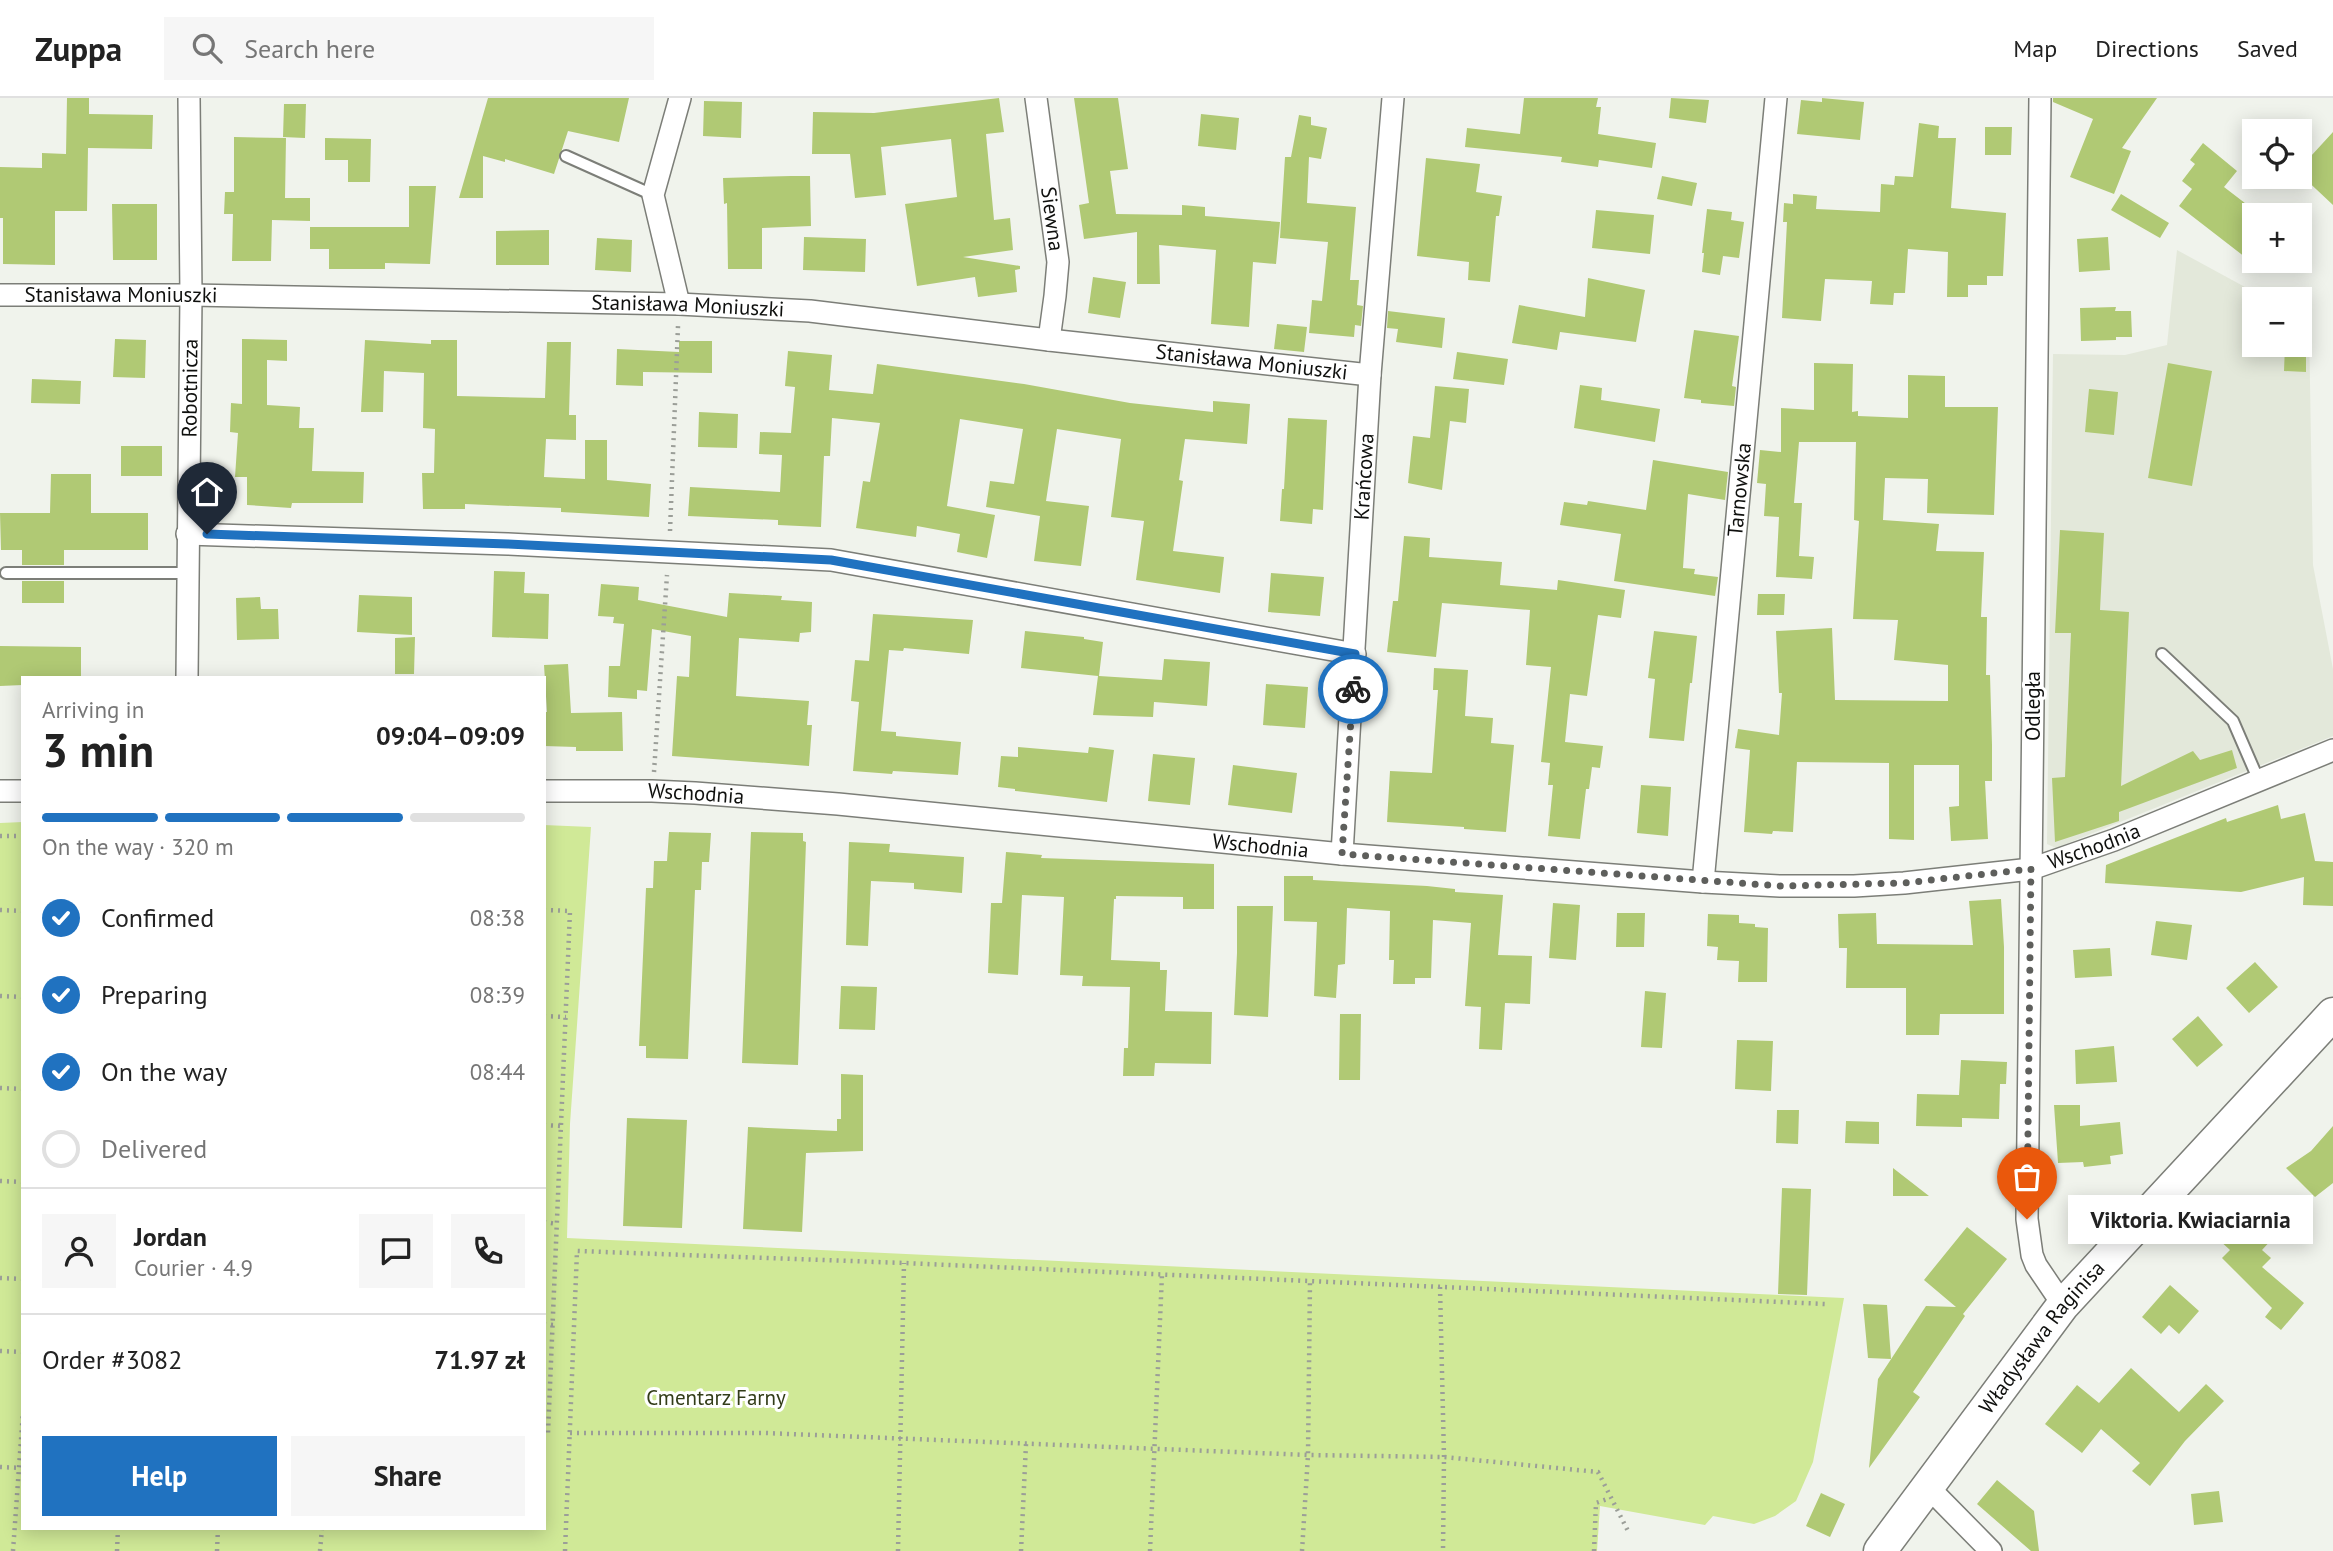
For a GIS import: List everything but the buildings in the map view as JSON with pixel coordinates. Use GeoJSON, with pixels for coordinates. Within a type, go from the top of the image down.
{"type":"FeatureCollection","features":[{"type":"Feature","properties":{"kind":"street","name":"Robotnicza"},"geometry":{"type":"LineString","coordinates":[[187,676],[191,295],[189,98]]}},
{"type":"Feature","properties":{"kind":"street"},"geometry":{"type":"LineString","coordinates":[[679,304],[653,195],[680,98]]}},
{"type":"Feature","properties":{"kind":"street","name":"Siewna"},"geometry":{"type":"LineString","coordinates":[[1036,98],[1058,262],[1049,340]]}},
{"type":"Feature","properties":{"kind":"street","name":"Krańcowa"},"geometry":{"type":"LineString","coordinates":[[1342,854],[1370,375],[1394,98]]}},
{"type":"Feature","properties":{"kind":"street","name":"Tarnowska"},"geometry":{"type":"LineString","coordinates":[[1703,881],[1776,98]]}},
{"type":"Feature","properties":{"kind":"street","name":"Odległa"},"geometry":{"type":"LineString","coordinates":[[2040,98],[2027,1219],[2036,1265],[2063,1305]]}},
{"type":"Feature","properties":{"kind":"street","name":"Stanisława Moniuszki"},"geometry":{"type":"LineString","coordinates":[[0,295],[191,295],[679,304],[810,311],[1370,375]]}},
{"type":"Feature","properties":{"kind":"street"},"geometry":{"type":"LineString","coordinates":[[187,534],[508,544],[831,560],[1355,654]]}},
{"type":"Feature","properties":{"kind":"street","name":"Wschodnia"},"geometry":{"type":"LineString","coordinates":[[546,791],[652,791],[838,804],[1342,854],[1780,886],[1854,886],[2031,869],[2113,840],[2333,750]]}},
{"type":"Feature","properties":{"kind":"street"},"geometry":{"type":"LineString","coordinates":[[0,791],[21,791]]}},
{"type":"Feature","properties":{"kind":"street","name":"Władysława Raginisa"},"geometry":{"type":"LineString","coordinates":[[1880,1551],[2063,1305],[2333,1014]]}},
{"type":"Feature","properties":{"kind":"street"},"geometry":{"type":"LineString","coordinates":[[1928,1487],[1991,1551]]}},
{"type":"Feature","properties":{"kind":"lane"},"geometry":{"type":"LineString","coordinates":[[566,156],[653,195]]}},
{"type":"Feature","properties":{"kind":"lane"},"geometry":{"type":"LineString","coordinates":[[6,573],[187,573]]}},
{"type":"Feature","properties":{"kind":"lane"},"geometry":{"type":"LineString","coordinates":[[2162,654],[2233,721],[2259,781]]}},
{"type":"Feature","properties":{"kind":"path"},"geometry":{"type":"LineString","coordinates":[[0,836],[21,836]]}},
{"type":"Feature","properties":{"kind":"path"},"geometry":{"type":"LineString","coordinates":[[0,910],[21,911]]}},
{"type":"Feature","properties":{"kind":"path"},"geometry":{"type":"LineString","coordinates":[[546,910],[570,911],[546,1432]]}},
{"type":"Feature","properties":{"kind":"path"},"geometry":{"type":"LineString","coordinates":[[0,996],[21,997]]}},
{"type":"Feature","properties":{"kind":"path"},"geometry":{"type":"LineString","coordinates":[[546,1016],[566,1017]]}},
{"type":"Feature","properties":{"kind":"path"},"geometry":{"type":"LineString","coordinates":[[0,1088],[21,1089]]}},
{"type":"Feature","properties":{"kind":"path"},"geometry":{"type":"LineString","coordinates":[[546,1125],[561,1126]]}},
{"type":"Feature","properties":{"kind":"path"},"geometry":{"type":"LineString","coordinates":[[0,1181],[21,1182]]}},
{"type":"Feature","properties":{"kind":"path"},"geometry":{"type":"LineString","coordinates":[[546,1222],[557,1224]]}},
{"type":"Feature","properties":{"kind":"path"},"geometry":{"type":"LineString","coordinates":[[565,1551],[577,1251],[1825,1304]]}},
{"type":"Feature","properties":{"kind":"path"},"geometry":{"type":"LineString","coordinates":[[898,1551],[904,1263]]}},
{"type":"Feature","properties":{"kind":"path"},"geometry":{"type":"LineString","coordinates":[[1150,1551],[1161,1274]]}},
{"type":"Feature","properties":{"kind":"path"},"geometry":{"type":"LineString","coordinates":[[0,1278],[21,1279]]}},
{"type":"Feature","properties":{"kind":"path"},"geometry":{"type":"LineString","coordinates":[[1303,1551],[1308,1455],[1310,1281]]}},
{"type":"Feature","properties":{"kind":"path"},"geometry":{"type":"LineString","coordinates":[[1440,1287],[1443,1551]]}},
{"type":"Feature","properties":{"kind":"path"},"geometry":{"type":"LineString","coordinates":[[546,1324],[553,1325]]}},
{"type":"Feature","properties":{"kind":"path"},"geometry":{"type":"LineString","coordinates":[[0,1351],[21,1352]]}},
{"type":"Feature","properties":{"kind":"path"},"geometry":{"type":"LineString","coordinates":[[570,1433],[765,1433],[1308,1455],[1444,1457],[1598,1472],[1629,1533]]}},
{"type":"Feature","properties":{"kind":"path"},"geometry":{"type":"LineString","coordinates":[[1021,1551],[1026,1444]]}},
{"type":"Feature","properties":{"kind":"path"},"geometry":{"type":"LineString","coordinates":[[0,1466],[21,1468],[13,1551]]}},
{"type":"Feature","properties":{"kind":"path"},"geometry":{"type":"LineString","coordinates":[[1594,1551],[1596,1503],[1610,1498]]}},
{"type":"Feature","properties":{"kind":"path"},"geometry":{"type":"LineString","coordinates":[[117,1551],[118,1530]]}},
{"type":"Feature","properties":{"kind":"path"},"geometry":{"type":"LineString","coordinates":[[217,1551],[218,1530]]}},
{"type":"Feature","properties":{"kind":"path"},"geometry":{"type":"LineString","coordinates":[[320,1551],[321,1530]]}},
{"type":"Feature","properties":{"kind":"shaded area"},"geometry":{"type":"Polygon","coordinates":[[[2177,250],[2245,287],[2242,287],[2242,357],[2310,357],[2313,565],[2333,669],[2333,736],[2056,848],[2047,844],[2053,354],[2125,355],[2167,345],[2177,250]]]}},
{"type":"Feature","properties":{"kind":"green space","name":"Cmentarz Farny"},"geometry":{"type":"Polygon","coordinates":[[[21,822],[21,1530],[546,1530],[546,825],[591,827],[570,1124],[567,1238],[1844,1298],[1813,1462],[1796,1501],[1775,1516],[1754,1524],[1713,1516],[1705,1525],[1600,1506],[1597,1551],[0,1551],[0,823],[21,822]]]}},
{"type":"Feature","properties":{"kind":"way so far"},"geometry":{"type":"LineString","coordinates":[[1353,689],[1342,854],[1780,886],[1904,883],[2031,869],[2027,1219]]}},
{"type":"Feature","properties":{"kind":"place","name":"Viktoria. Kwiaciarnia"},"geometry":{"type":"Point","coordinates":[2027,1219]}},
{"type":"Feature","properties":{"kind":"route"},"geometry":{"type":"LineString","coordinates":[[207,534],[508,544],[831,560],[1355,654],[1353,689]]}}]}
